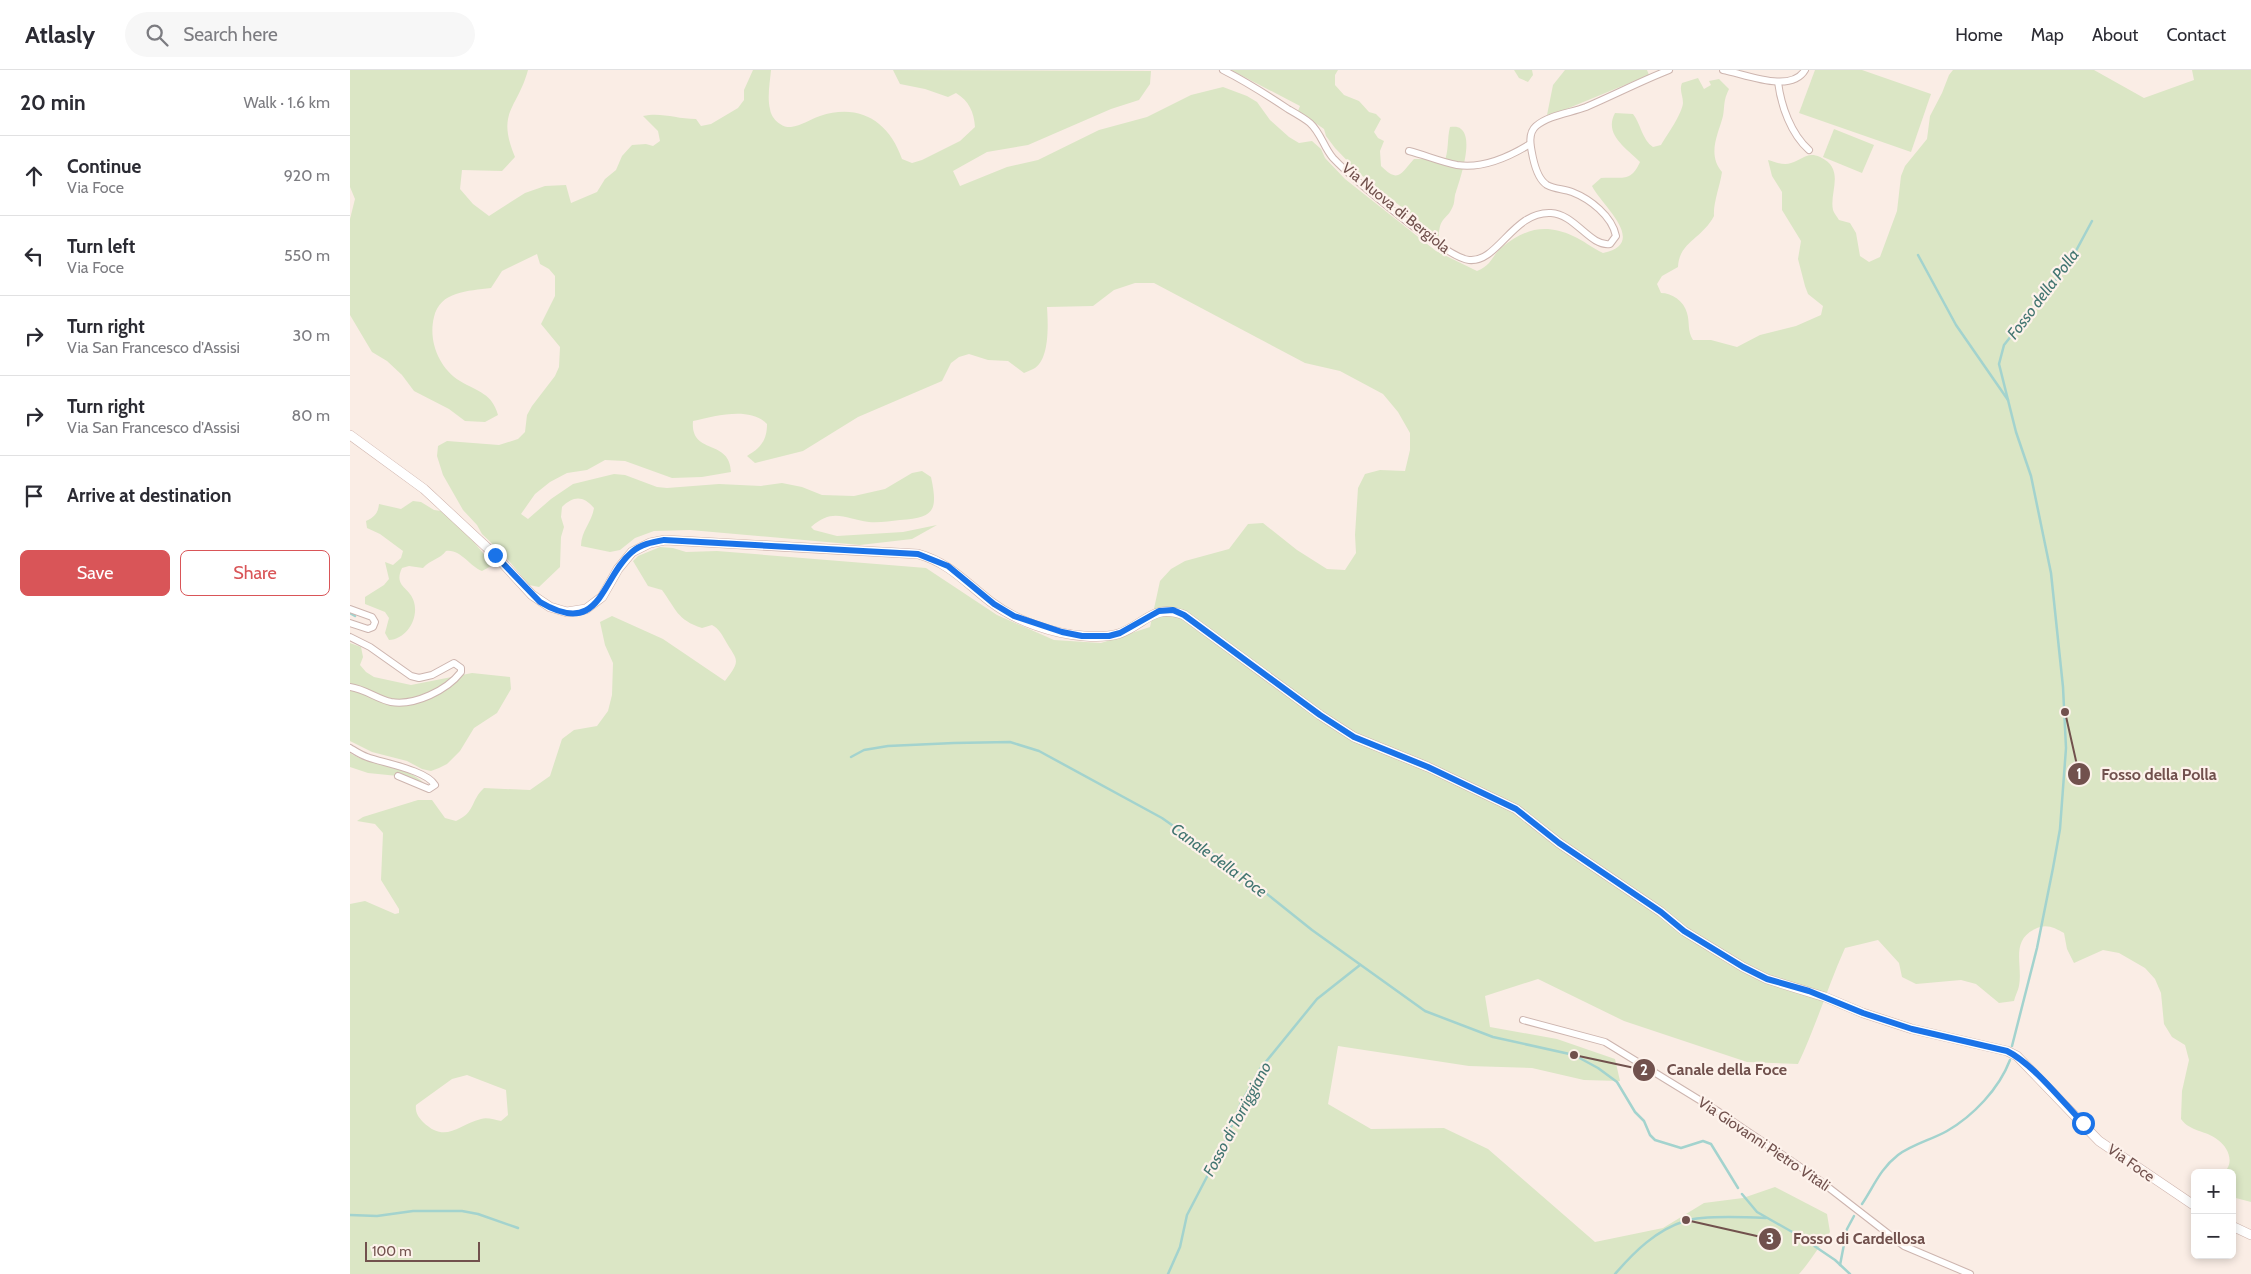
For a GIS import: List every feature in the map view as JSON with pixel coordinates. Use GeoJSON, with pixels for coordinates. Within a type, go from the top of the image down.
{"type":"FeatureCollection","features":[{"type":"Feature","properties":{"kind":"main road","name":"Via Foce"},"geometry":{"type":"LineString","coordinates":[[350,435],[424,489],[495,555],[540,602],[567,612],[586,610],[597,602],[632,552],[650,543],[680,540],[918,554],[948,566],[994,604],[1014,616],[1036,625],[1082,636],[1109,636],[1120,633],[1159,611],[1173,610],[1184,615],[1304,704],[1354,737],[1428,767],[1516,809],[1559,843],[1661,912],[1684,931],[1743,967],[1767,979],[1817,994],[1863,1013],[1912,1029],[2007,1051],[2017,1056],[2099,1141],[2191,1203]]}},
{"type":"Feature","properties":{"kind":"main road"},"geometry":{"type":"LineString","coordinates":[[2236,1228],[2251,1235]]}},
{"type":"Feature","properties":{"kind":"street","name":"Via Nuova di Bergiola"},"geometry":{"type":"LineString","coordinates":[[1223,70],[1261,91],[1310,123],[1333,157],[1410,224],[1432,241],[1461,259],[1471,261],[1483,259],[1517,226],[1546,214],[1561,215],[1576,224],[1597,242],[1610,244],[1616,236],[1610,220],[1580,195],[1547,185],[1541,179],[1534,164],[1530,144]]}},
{"type":"Feature","properties":{"kind":"street"},"geometry":{"type":"LineString","coordinates":[[1408,151],[1456,165],[1468,166],[1495,162],[1530,144],[1535,127],[1544,121],[1584,107],[1669,70]]}},
{"type":"Feature","properties":{"kind":"street"},"geometry":{"type":"LineString","coordinates":[[1724,70],[1778,82],[1791,82],[1798,79],[1805,70]]}},
{"type":"Feature","properties":{"kind":"street"},"geometry":{"type":"LineString","coordinates":[[1778,82],[1780,103],[1801,142],[1809,150]]}},
{"type":"Feature","properties":{"kind":"street"},"geometry":{"type":"LineString","coordinates":[[350,609],[373,618],[375,622],[373,627],[368,629],[350,623]]}},
{"type":"Feature","properties":{"kind":"street"},"geometry":{"type":"LineString","coordinates":[[350,637],[370,647],[411,676],[419,678],[432,675],[454,663],[461,668],[461,672],[455,680],[426,696],[407,702],[391,702],[362,690],[350,688]]}},
{"type":"Feature","properties":{"kind":"street"},"geometry":{"type":"LineString","coordinates":[[350,748],[366,757],[389,762],[426,778],[435,786],[429,789],[398,776]]}},
{"type":"Feature","properties":{"kind":"street","name":"Via Giovanni Pietro Vitali"},"geometry":{"type":"LineString","coordinates":[[1523,1020],[1605,1042],[1719,1112],[1815,1176],[1904,1246],[1970,1274]]}},
{"type":"Feature","properties":{"kind":"green space"},"geometry":{"type":"Polygon","coordinates":[[[350,70],[528,70],[508,120],[507,130],[515,157],[502,171],[462,170],[460,189],[473,204],[489,216],[525,193],[545,186],[566,185],[571,203],[597,192],[605,179],[616,170],[622,156],[632,145],[646,144],[653,146],[660,141],[658,131],[643,116],[656,115],[696,119],[701,126],[711,124],[738,108],[744,100],[744,90],[753,70],[771,70],[769,104],[772,116],[780,124],[791,127],[834,113],[860,114],[871,118],[881,125],[889,134],[902,159],[912,163],[960,141],[975,127],[973,116],[970,107],[956,93],[948,97],[925,89],[900,84],[893,70],[1151,71],[1150,84],[1139,100],[1111,109],[1028,145],[987,152],[953,171],[960,186],[1007,167],[1038,160],[1099,130],[1147,117],[1191,95],[1223,87],[1257,102],[1270,120],[1289,137],[1299,143],[1312,141],[1321,149],[1325,158],[1345,179],[1436,251],[1477,271],[1486,266],[1498,251],[1510,241],[1535,230],[1544,229],[1563,232],[1603,253],[1616,248],[1622,241],[1622,233],[1612,213],[1592,186],[1601,178],[1624,178],[1629,176],[1640,162],[1614,135],[1612,121],[1615,113],[1633,114],[1649,144],[1653,147],[1661,145],[1682,108],[1682,83],[1698,78],[1704,89],[1711,85],[1709,81],[1719,79],[1729,89],[1714,151],[1715,158],[1722,172],[1714,216],[1709,224],[1682,252],[1678,267],[1662,276],[1657,284],[1661,293],[1673,296],[1683,305],[1687,313],[1693,340],[1711,340],[1737,347],[1760,335],[1796,326],[1821,315],[1823,306],[1808,294],[1798,259],[1801,241],[1782,210],[1782,192],[1772,176],[1768,160],[1788,164],[1815,155],[1828,162],[1832,168],[1835,181],[1832,203],[1833,211],[1839,220],[1850,223],[1856,233],[1860,256],[1869,262],[1880,257],[1897,211],[1901,176],[1905,166],[1927,139],[1930,116],[1953,70],[2094,70],[2144,98],[2194,80],[2192,70],[2251,70],[2251,1202],[2236,1198],[2236,1169],[2227,1169],[2230,1161],[2228,1152],[2222,1143],[2189,1126],[2181,1119],[2182,1091],[2189,1060],[2185,1045],[2172,1037],[2164,1024],[2161,993],[2155,979],[2145,968],[2119,953],[2103,950],[2074,963],[2067,949],[2064,933],[2054,928],[2043,926],[2027,934],[2020,947],[2020,978],[2014,1001],[1999,1003],[1976,984],[1961,980],[1916,984],[1902,977],[1899,963],[1878,940],[1845,948],[1798,1064],[1747,1062],[1624,1021],[1538,979],[1485,996],[1490,1027],[1557,1039],[1615,1059],[1620,1081],[1584,1080],[1532,1068],[1469,1066],[1338,1046],[1328,1104],[1371,1129],[1444,1128],[1488,1149],[1595,1242],[1663,1228],[1704,1203],[1743,1198],[1775,1187],[1827,1214],[1830,1232],[1799,1274],[350,1274],[350,904],[365,901],[395,914],[399,913],[399,909],[381,880],[383,833],[375,824],[357,821],[363,817],[418,800],[432,800],[445,818],[456,821],[467,814],[484,788],[530,790],[550,776],[562,739],[574,730],[597,726],[608,711],[612,695],[613,663],[605,645],[600,622],[612,616],[663,639],[725,681],[734,668],[736,660],[721,633],[712,625],[702,628],[687,621],[678,613],[662,590],[648,586],[633,561],[638,556],[660,547],[686,552],[717,551],[926,568],[997,615],[1054,640],[1101,643],[1150,627],[1160,581],[1171,569],[1185,561],[1229,549],[1248,524],[1263,523],[1297,550],[1327,569],[1345,570],[1356,553],[1355,535],[1358,488],[1365,474],[1380,470],[1405,471],[1410,450],[1410,433],[1398,412],[1383,394],[1340,371],[1305,363],[1154,283],[1135,283],[1114,290],[1093,306],[1047,307],[1046,348],[1040,363],[1035,368],[1024,373],[1008,361],[988,360],[969,354],[959,357],[951,363],[942,381],[858,417],[803,451],[755,463],[747,456],[759,447],[766,435],[767,424],[760,418],[751,415],[732,414],[693,421],[694,432],[698,439],[703,444],[718,450],[724,455],[729,461],[731,472],[702,477],[672,478],[625,461],[605,460],[587,470],[567,473],[550,482],[535,494],[521,514],[528,519],[551,499],[573,484],[614,474],[625,475],[657,487],[667,488],[719,484],[761,486],[782,483],[802,487],[822,495],[854,496],[885,489],[912,473],[922,471],[931,477],[933,488],[933,505],[927,514],[912,519],[877,522],[833,516],[826,517],[811,527],[814,530],[837,536],[903,532],[937,525],[912,539],[860,545],[690,530],[654,531],[635,538],[620,550],[610,552],[581,546],[581,541],[594,508],[586,501],[578,498],[562,507],[561,517],[564,527],[561,537],[560,567],[539,587],[529,585],[504,555],[482,534],[477,525],[463,510],[443,475],[437,456],[438,446],[447,441],[499,445],[518,439],[525,432],[527,415],[555,376],[559,367],[560,347],[541,324],[555,296],[555,276],[549,269],[540,264],[537,254],[502,271],[491,288],[456,294],[442,302],[437,308],[434,317],[433,335],[434,344],[441,361],[453,376],[488,397],[498,415],[485,422],[465,421],[449,409],[414,391],[402,375],[387,361],[372,352],[350,315],[350,219],[355,199],[350,187],[350,70]],[[467,1075],[452,1079],[416,1105],[418,1116],[423,1122],[438,1132],[452,1131],[483,1118],[501,1121],[508,1115],[506,1090],[467,1075]]]}},
{"type":"Feature","properties":{"kind":"green space"},"geometry":{"type":"Polygon","coordinates":[[[1231,70],[1338,70],[1335,75],[1335,85],[1344,95],[1359,101],[1369,112],[1376,114],[1381,119],[1374,132],[1378,138],[1384,141],[1380,151],[1381,166],[1392,174],[1399,175],[1414,159],[1444,162],[1447,154],[1450,127],[1461,129],[1465,134],[1466,141],[1465,159],[1454,204],[1440,225],[1439,237],[1360,174],[1335,148],[1326,136],[1324,129],[1298,111],[1300,106],[1231,70]]]}},
{"type":"Feature","properties":{"kind":"green space"},"geometry":{"type":"Polygon","coordinates":[[[1514,70],[1532,70],[1533,75],[1528,82],[1519,78],[1514,70]]]}},
{"type":"Feature","properties":{"kind":"green space"},"geometry":{"type":"Polygon","coordinates":[[[1565,70],[1647,70],[1649,75],[1564,110],[1547,115],[1553,85],[1565,70]]]}},
{"type":"Feature","properties":{"kind":"green space"},"geometry":{"type":"Polygon","coordinates":[[[1815,70],[1862,70],[1931,94],[1911,152],[1799,113],[1815,70]]]}},
{"type":"Feature","properties":{"kind":"green space"},"geometry":{"type":"Polygon","coordinates":[[[1834,129],[1874,145],[1862,173],[1823,157],[1834,129]]]}},
{"type":"Feature","properties":{"kind":"green space"},"geometry":{"type":"Polygon","coordinates":[[[413,501],[421,502],[434,510],[441,511],[463,529],[493,565],[482,571],[461,555],[446,551],[423,568],[409,566],[402,568],[400,574],[401,583],[412,597],[415,615],[406,632],[395,639],[389,640],[385,633],[389,618],[385,612],[365,604],[365,597],[384,585],[389,579],[385,562],[393,565],[401,558],[403,551],[380,534],[367,528],[366,521],[376,514],[379,504],[401,509],[413,501]]]}},
{"type":"Feature","properties":{"kind":"green space"},"geometry":{"type":"Polygon","coordinates":[[[350,643],[361,647],[363,657],[360,665],[374,677],[411,685],[472,673],[510,677],[511,689],[497,713],[474,728],[460,751],[447,764],[431,771],[422,769],[407,761],[372,752],[350,741],[350,643]]]}},
{"type":"Feature","properties":{"kind":"green space"},"geometry":{"type":"Polygon","coordinates":[[[350,753],[359,758],[399,769],[425,784],[398,776],[368,773],[350,767],[350,753]]]}},
{"type":"Feature","properties":{"kind":"waterway","name":"Fosso della Polla"},"geometry":{"type":"LineString","coordinates":[[2012,1046],[2037,948],[2053,868],[2060,829],[2066,748],[2063,687],[2051,573],[2031,476],[2016,432],[1999,364],[2004,345],[2070,262],[2092,221]]}},
{"type":"Feature","properties":{"kind":"waterway"},"geometry":{"type":"LineString","coordinates":[[1918,255],[1956,325],[2008,400]]}},
{"type":"Feature","properties":{"kind":"waterway"},"geometry":{"type":"LineString","coordinates":[[350,613],[355,616]]}},
{"type":"Feature","properties":{"kind":"waterway","name":"Canale della Foce"},"geometry":{"type":"LineString","coordinates":[[851,757],[864,750],[888,746],[954,743],[1010,742],[1039,751],[1162,818],[1247,878],[1312,930],[1425,1011],[1493,1037],[1574,1055],[1598,1068],[1617,1082],[1655,1140],[1681,1148],[1703,1141],[1711,1144],[1738,1188]]}},
{"type":"Feature","properties":{"kind":"waterway","name":"Fosso di Torriggiano"},"geometry":{"type":"LineString","coordinates":[[1168,1274],[1180,1247],[1187,1215],[1224,1144],[1241,1103],[1260,1069],[1317,999],[1360,965]]}},
{"type":"Feature","properties":{"kind":"waterway","name":"Fosso della Polla"},"geometry":{"type":"LineString","coordinates":[[1862,1204],[1882,1172],[1898,1155],[1947,1131],[1975,1110],[1992,1091],[2010,1060]]}},
{"type":"Feature","properties":{"kind":"waterway","name":"Canale della Foce"},"geometry":{"type":"LineString","coordinates":[[1742,1194],[1757,1212],[1801,1237],[1835,1260],[1850,1274]]}},
{"type":"Feature","properties":{"kind":"waterway"},"geometry":{"type":"LineString","coordinates":[[350,1215],[377,1216],[413,1211],[462,1211],[478,1214],[518,1228]]}},
{"type":"Feature","properties":{"kind":"waterway","name":"Fosso della Polla"},"geometry":{"type":"LineString","coordinates":[[1840,1265],[1847,1229],[1854,1216]]}},
{"type":"Feature","properties":{"kind":"waterway"},"geometry":{"type":"LineString","coordinates":[[1615,1274],[1646,1243],[1674,1225],[1693,1219],[1713,1217],[1766,1218]]}},
{"type":"Feature","properties":{"kind":"place","name":"Fosso della Polla"},"geometry":{"type":"Point","coordinates":[2065,712]}},
{"type":"Feature","properties":{"kind":"place","name":"Canale della Foce"},"geometry":{"type":"Point","coordinates":[1574,1055]}},
{"type":"Feature","properties":{"kind":"place","name":"Fosso di Cardellosa"},"geometry":{"type":"Point","coordinates":[1686,1220]}},
{"type":"Feature","properties":{"kind":"route"},"geometry":{"type":"LineString","coordinates":[[495,555],[540,602],[564,612],[586,610],[602,597],[624,560],[632,552],[650,543],[664,540],[918,554],[933,558],[948,566],[994,604],[1014,616],[1036,625],[1082,636],[1109,636],[1120,633],[1159,611],[1173,610],[1194,620],[1263,674],[1354,737],[1428,767],[1516,809],[1559,843],[1661,912],[1684,931],[1743,967],[1767,979],[1809,991],[1863,1013],[1912,1029],[2007,1051],[2017,1056],[2028,1066],[2083,1123]]}}]}
